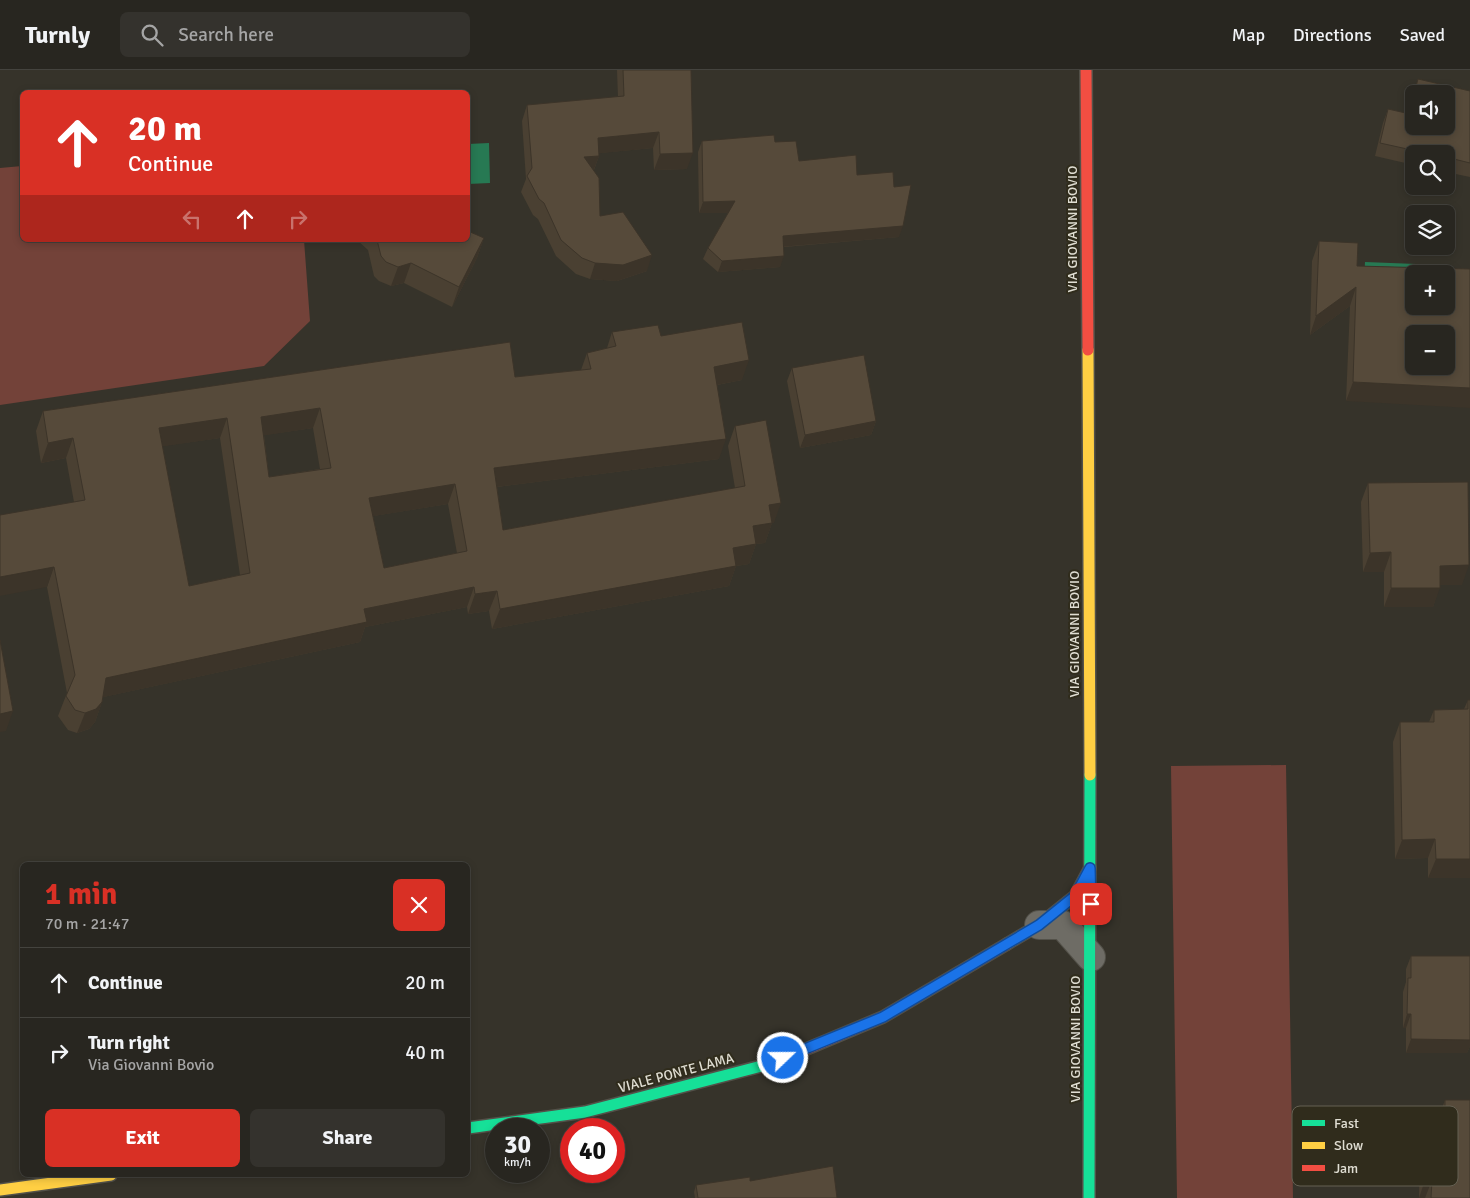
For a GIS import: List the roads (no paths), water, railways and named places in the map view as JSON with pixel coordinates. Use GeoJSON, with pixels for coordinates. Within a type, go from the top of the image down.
{"type":"FeatureCollection","features":[{"type":"Feature","properties":{"kind":"main road","name":"VIA GIOVANNI BOVIO"},"geometry":{"type":"LineString","coordinates":[[1086,70],[1091,957],[1089,1198]]}},
{"type":"Feature","properties":{"kind":"main road","name":"VIALE PONTE LAMA"},"geometry":{"type":"LineString","coordinates":[[470,1128],[585,1112],[767,1065],[883,1017],[1039,925],[1075,896],[1090,868]]}},
{"type":"Feature","properties":{"kind":"main road"},"geometry":{"type":"LineString","coordinates":[[0,1190],[96,1177]]}},
{"type":"Feature","properties":{"kind":"street"},"geometry":{"type":"LineString","coordinates":[[1039,925],[1063,925],[1091,957]]}}]}
